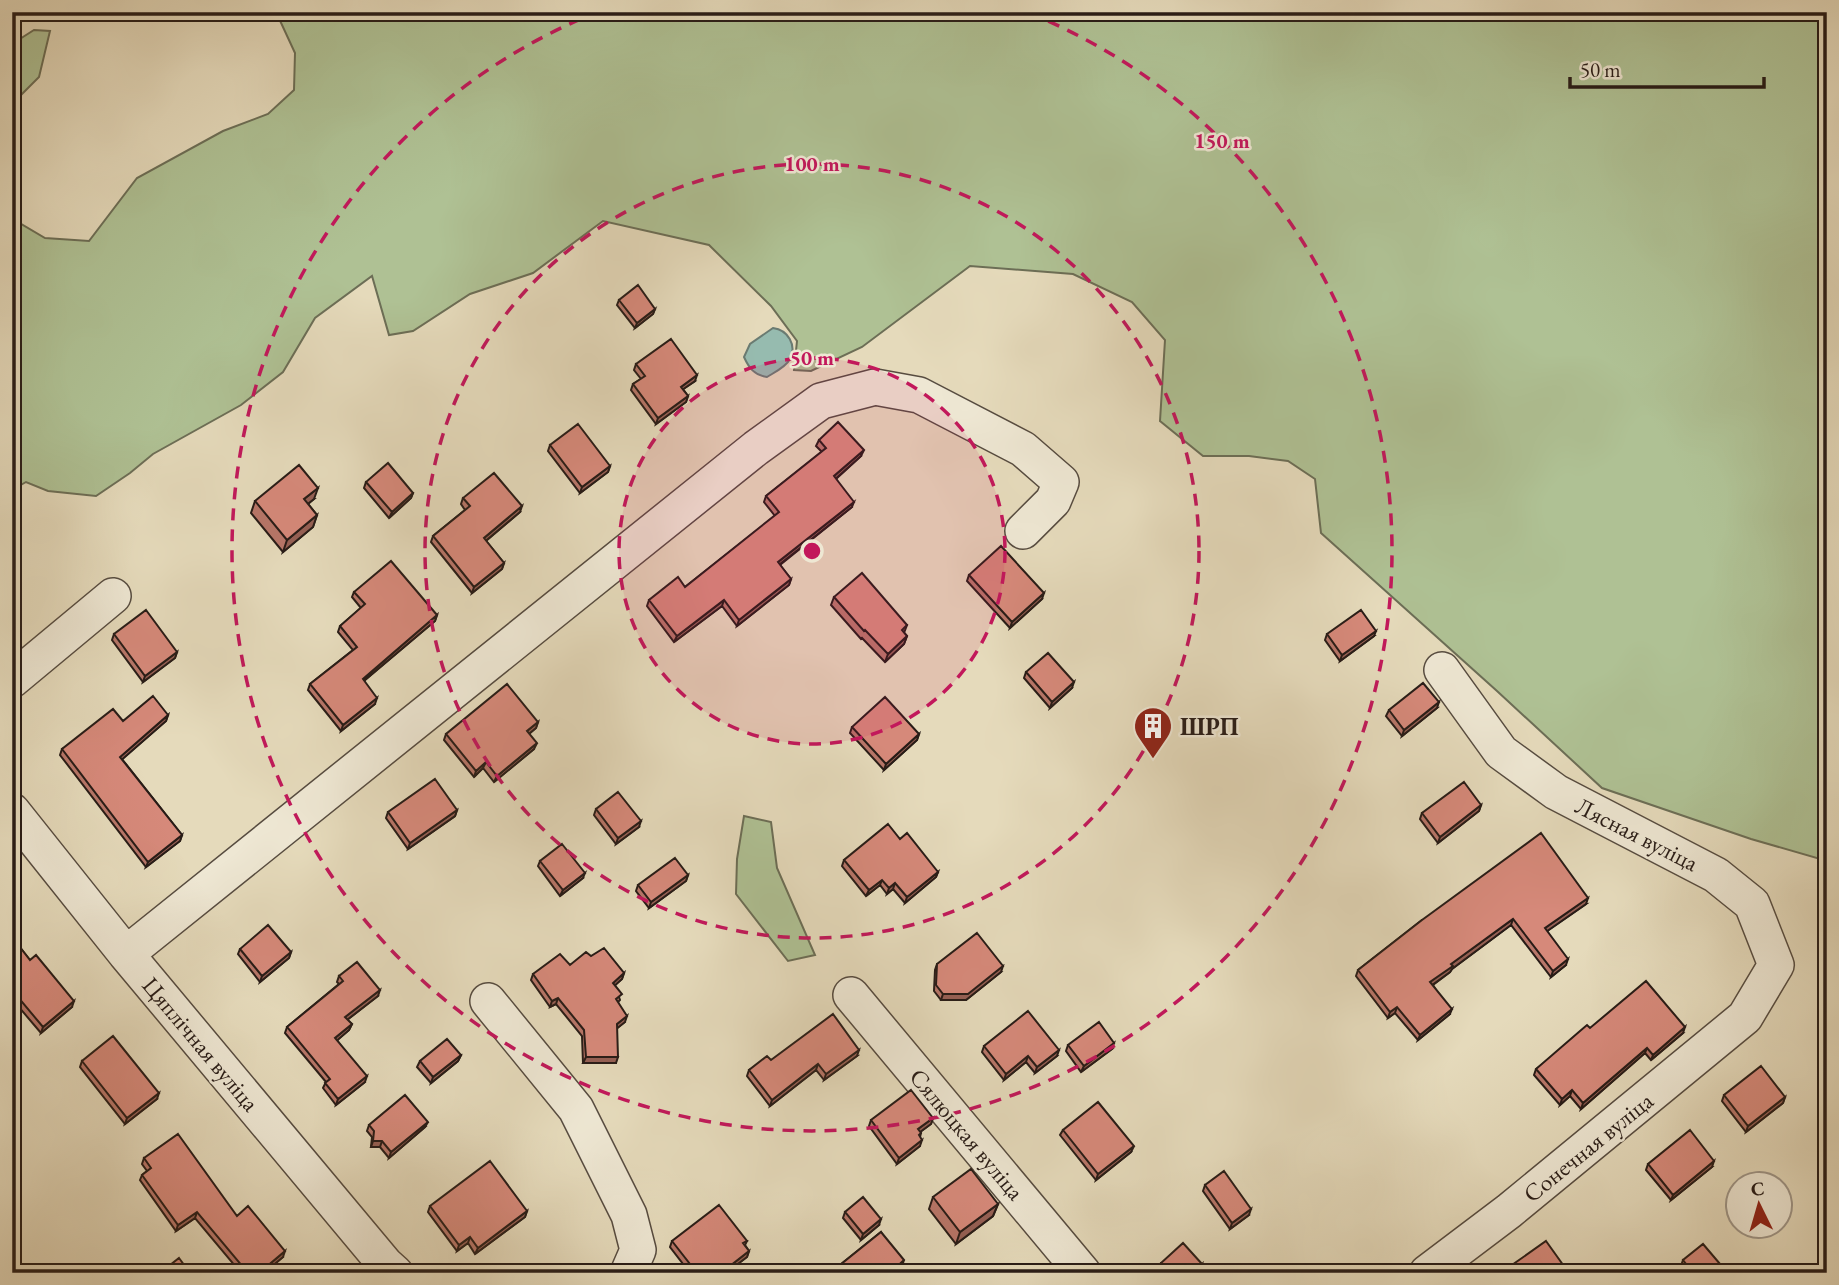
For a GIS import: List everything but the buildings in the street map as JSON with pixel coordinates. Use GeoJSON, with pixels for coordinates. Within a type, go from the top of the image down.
{"type":"FeatureCollection","features":[{"type":"Feature","properties":{"kind":"street"},"geometry":{"type":"LineString","coordinates":[[126,954],[734,466],[821,401],[876,387],[919,395],[1023,449],[1061,482],[1052,501],[1023,531]]}},
{"type":"Feature","properties":{"kind":"street"},"geometry":{"type":"LineString","coordinates":[[12,680],[113,596]]}},
{"type":"Feature","properties":{"kind":"street","name":"Лясная вуліца"},"geometry":{"type":"LineString","coordinates":[[1442,670],[1501,752],[1556,792],[1716,875],[1752,904],[1776,965],[1745,1017]]}},
{"type":"Feature","properties":{"kind":"street","name":"Цяплічная вуліца"},"geometry":{"type":"LineString","coordinates":[[12,811],[126,954],[394,1273]]}},
{"type":"Feature","properties":{"kind":"street","name":"Сялюцкая вуліца"},"geometry":{"type":"LineString","coordinates":[[851,995],[1083,1273]]}},
{"type":"Feature","properties":{"kind":"street"},"geometry":{"type":"LineString","coordinates":[[488,1001],[576,1109],[629,1216],[638,1250],[628,1273]]}},
{"type":"Feature","properties":{"kind":"street","name":"Сонечная вуліца"},"geometry":{"type":"LineString","coordinates":[[1427,1273],[1510,1211],[1745,1017]]}},
{"type":"Feature","properties":{"kind":"green space"},"geometry":{"type":"Polygon","coordinates":[[[276,12],[1827,12],[1827,861],[1751,839],[1602,788],[1321,533],[1315,479],[1288,461],[1249,456],[1203,456],[1160,421],[1165,340],[1132,302],[1073,274],[970,266],[862,347],[811,371],[794,370],[797,341],[771,306],[709,245],[603,221],[533,273],[470,294],[413,331],[389,335],[372,276],[315,318],[283,372],[241,405],[153,454],[96,496],[48,491],[26,482],[12,490],[12,206],[18,222],[45,238],[89,241],[137,178],[223,131],[268,114],[294,90],[295,53],[276,12]]]}},
{"type":"Feature","properties":{"kind":"green space"},"geometry":{"type":"Polygon","coordinates":[[[34,30],[50,31],[39,77],[12,104],[12,44],[34,30]]]}},
{"type":"Feature","properties":{"kind":"green space"},"geometry":{"type":"Polygon","coordinates":[[[744,816],[771,822],[777,868],[815,955],[788,961],[736,894],[737,859],[744,816]]]}},
{"type":"Feature","properties":{"kind":"water"},"geometry":{"type":"Polygon","coordinates":[[[773,328],[790,339],[792,354],[786,364],[767,377],[752,370],[744,357],[750,344],[773,328]]]}},
{"type":"Feature","properties":{"kind":"place","name":"ШРП"},"geometry":{"type":"Point","coordinates":[1153,760]}}]}
